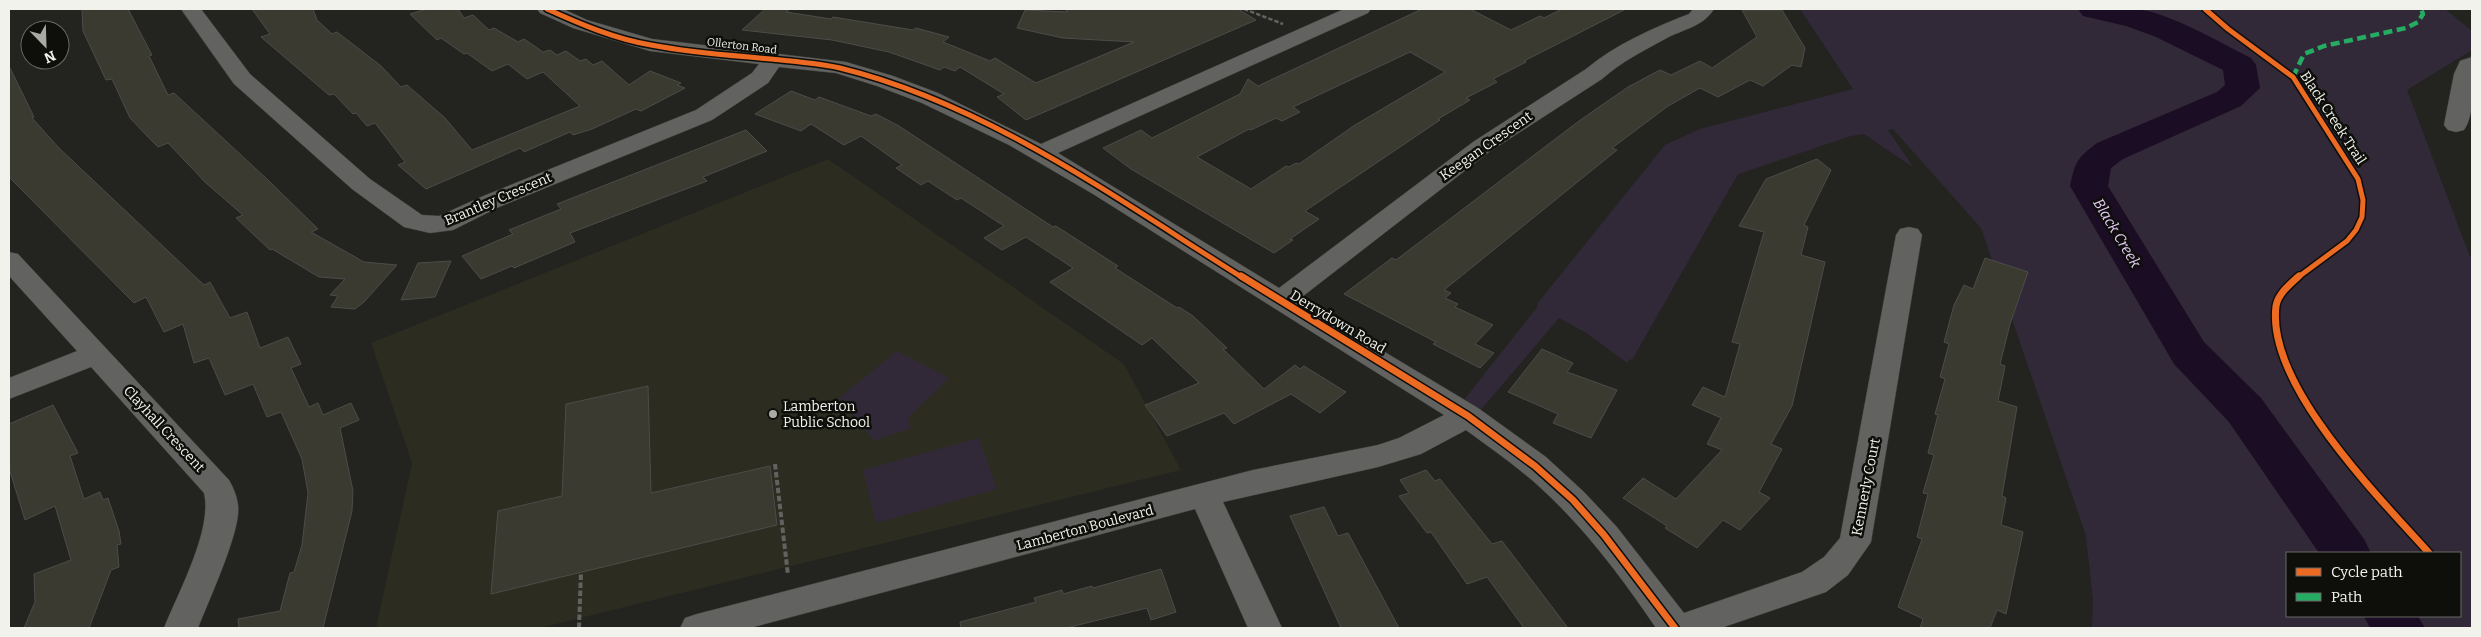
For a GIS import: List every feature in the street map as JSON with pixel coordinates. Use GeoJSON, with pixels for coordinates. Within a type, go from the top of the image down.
{"type":"FeatureCollection","features":[{"type":"Feature","properties":{"kind":"street","name":"Brantley Crescent"},"geometry":{"type":"LineString","coordinates":[[191,9],[242,79],[361,184],[413,221],[430,225],[444,224],[490,202],[704,115],[760,78],[773,60]]}},
{"type":"Feature","properties":{"kind":"street","name":"Ollerton Road"},"geometry":{"type":"LineString","coordinates":[[546,9],[580,24],[650,45],[838,67],[886,80],[937,99]]}},
{"type":"Feature","properties":{"kind":"street"},"geometry":{"type":"LineString","coordinates":[[1042,152],[1361,9]]}},
{"type":"Feature","properties":{"kind":"street","name":"Keegan Crescent"},"geometry":{"type":"LineString","coordinates":[[1279,301],[1481,146],[1594,74],[1608,62],[1660,33],[1696,18],[1704,9]]}},
{"type":"Feature","properties":{"kind":"street"},"geometry":{"type":"LineString","coordinates":[[2456,125],[2469,75]]}},
{"type":"Feature","properties":{"kind":"street","name":"Derrydown Road"},"geometry":{"type":"LineString","coordinates":[[937,99],[1042,152],[1279,301],[1468,416],[1521,454],[1556,484],[1627,560],[1675,628]]}},
{"type":"Feature","properties":{"kind":"street","name":"Kennerly Court"},"geometry":{"type":"LineString","coordinates":[[1680,628],[1814,582],[1836,566],[1855,542],[1909,235]]}},
{"type":"Feature","properties":{"kind":"street","name":"Clayhall Crescent"},"geometry":{"type":"LineString","coordinates":[[9,260],[218,488],[223,506],[217,538],[181,628]]}},
{"type":"Feature","properties":{"kind":"street"},"geometry":{"type":"LineString","coordinates":[[9,389],[95,355]]}},
{"type":"Feature","properties":{"kind":"street","name":"Lamberton Boulevard"},"geometry":{"type":"LineString","coordinates":[[697,628],[1253,482],[1378,456],[1410,446],[1468,416]]}},
{"type":"Feature","properties":{"kind":"street"},"geometry":{"type":"LineString","coordinates":[[1205,496],[1265,628]]}},
{"type":"Feature","properties":{"kind":"path"},"geometry":{"type":"LineString","coordinates":[[1244,9],[1307,33]]}},
{"type":"Feature","properties":{"kind":"path"},"geometry":{"type":"LineString","coordinates":[[775,464],[788,575]]}},
{"type":"Feature","properties":{"kind":"path"},"geometry":{"type":"LineString","coordinates":[[579,628],[581,572]]}},
{"type":"Feature","properties":{"kind":"shaded area"},"geometry":{"type":"Polygon","coordinates":[[[1800,9],[2445,9],[2472,31],[2472,50],[2407,90],[2470,257],[2472,257],[2472,628],[2092,628],[2093,600],[2086,536],[1981,228],[1893,129],[1888,130],[1914,168],[1864,134],[1851,136],[1738,174],[1632,360],[1630,359],[1627,363],[1588,334],[1559,318],[1479,412],[1463,401],[1538,306],[1537,304],[1665,145],[1700,129],[1853,89],[1800,9]]]}},
{"type":"Feature","properties":{"kind":"shaded area","name":"Lamberton Public School"},"geometry":{"type":"Polygon","coordinates":[[[828,159],[1124,364],[1181,470],[540,628],[376,628],[412,463],[371,343],[828,159]]]}},
{"type":"Feature","properties":{"kind":"shaded area"},"geometry":{"type":"Polygon","coordinates":[[[897,351],[949,378],[908,418],[911,428],[874,441],[839,398],[897,351]]]}},
{"type":"Feature","properties":{"kind":"shaded area"},"geometry":{"type":"Polygon","coordinates":[[[979,438],[997,489],[876,523],[863,470],[979,438]]]}},
{"type":"Feature","properties":{"kind":"building"},"geometry":{"type":"Polygon","coordinates":[[[82,9],[128,9],[152,55],[149,56],[168,95],[174,93],[268,180],[318,229],[311,232],[364,262],[397,265],[364,302],[355,309],[331,307],[338,296],[330,295],[345,279],[319,277],[272,249],[270,250],[236,218],[243,215],[206,183],[168,143],[158,147],[148,137],[130,118],[112,79],[106,80],[83,31],[82,9]]]}},
{"type":"Feature","properties":{"kind":"building"},"geometry":{"type":"Polygon","coordinates":[[[252,9],[313,9],[317,20],[332,34],[337,32],[381,66],[401,87],[407,85],[445,118],[472,150],[580,106],[543,72],[527,79],[508,64],[492,71],[467,53],[464,54],[441,38],[437,40],[410,14],[427,9],[458,9],[464,18],[473,15],[489,30],[494,28],[518,42],[524,39],[543,52],[550,50],[557,55],[566,51],[580,61],[586,59],[593,65],[602,61],[629,85],[650,71],[681,83],[677,85],[685,88],[641,111],[636,109],[592,129],[573,135],[570,132],[524,152],[520,148],[426,189],[398,165],[405,162],[375,123],[367,126],[356,113],[353,114],[334,94],[329,95],[261,37],[270,34],[252,9]]]}},
{"type":"Feature","properties":{"kind":"building"},"geometry":{"type":"Polygon","coordinates":[[[765,9],[790,9],[786,12],[831,19],[833,17],[913,30],[916,28],[949,37],[943,42],[990,61],[995,58],[1036,83],[1134,42],[1063,38],[1017,28],[1025,10],[1067,12],[1066,9],[1238,9],[1256,20],[1026,120],[997,97],[1004,94],[960,67],[955,71],[944,67],[940,70],[889,52],[832,40],[742,30],[765,9]]]}},
{"type":"Feature","properties":{"kind":"building"},"geometry":{"type":"Polygon","coordinates":[[[1422,9],[1470,9],[1511,30],[1540,16],[1544,18],[1562,9],[1626,9],[1493,79],[1497,82],[1466,98],[1470,100],[1438,119],[1440,120],[1305,211],[1319,219],[1290,239],[1293,240],[1274,253],[1131,169],[1103,148],[1141,130],[1152,138],[1240,94],[1248,79],[1258,86],[1422,9]],[[1410,52],[1293,107],[1300,112],[1282,121],[1276,118],[1251,130],[1249,129],[1197,157],[1251,189],[1286,166],[1299,164],[1355,125],[1445,72],[1410,52]]]}},
{"type":"Feature","properties":{"kind":"building"},"geometry":{"type":"Polygon","coordinates":[[[1742,10],[1782,10],[1805,48],[1801,67],[1792,65],[1763,86],[1750,80],[1718,97],[1700,88],[1668,106],[1612,148],[1617,150],[1444,290],[1451,293],[1445,298],[1458,304],[1455,307],[1493,325],[1475,344],[1494,353],[1480,368],[1433,344],[1436,342],[1344,294],[1392,258],[1396,260],[1579,121],[1628,87],[1660,70],[1671,75],[1700,61],[1712,68],[1757,37],[1742,10]]]}},
{"type":"Feature","properties":{"kind":"building"},"geometry":{"type":"Polygon","coordinates":[[[9,66],[34,117],[32,118],[59,148],[204,285],[210,282],[230,318],[247,312],[260,348],[288,337],[301,364],[291,368],[309,407],[318,403],[323,415],[351,403],[359,420],[340,428],[353,491],[352,511],[323,628],[239,628],[238,619],[280,611],[290,573],[294,572],[302,545],[308,493],[302,459],[281,412],[267,417],[253,384],[225,395],[209,358],[194,363],[183,324],[164,332],[146,297],[134,303],[9,177],[9,66]]]}},
{"type":"Feature","properties":{"kind":"building"},"geometry":{"type":"Polygon","coordinates":[[[791,91],[815,100],[819,97],[871,116],[876,114],[899,126],[1053,227],[1056,226],[1118,266],[1115,268],[1177,308],[1179,307],[1193,316],[1227,348],[1223,349],[1264,389],[1295,365],[1300,369],[1304,366],[1346,392],[1320,413],[1291,394],[1234,424],[1224,413],[1167,436],[1145,405],[1199,383],[1152,338],[1142,345],[1050,282],[1073,268],[1026,237],[1002,250],[984,238],[1004,226],[961,198],[957,200],[928,181],[921,185],[896,168],[902,165],[861,136],[844,145],[811,124],[801,131],[755,114],[791,91]]]}},
{"type":"Feature","properties":{"kind":"building"},"geometry":{"type":"Polygon","coordinates":[[[746,130],[767,151],[703,177],[707,181],[570,233],[575,242],[514,268],[512,266],[481,279],[462,256],[513,234],[509,230],[561,209],[557,204],[746,130]]]}},
{"type":"Feature","properties":{"kind":"building"},"geometry":{"type":"Polygon","coordinates":[[[1817,159],[1831,170],[1804,225],[1808,227],[1801,255],[1825,262],[1792,406],[1771,444],[1782,449],[1759,492],[1770,498],[1740,530],[1723,520],[1697,548],[1623,498],[1643,478],[1676,499],[1722,450],[1707,444],[1721,418],[1692,405],[1703,387],[1725,397],[1740,344],[1732,342],[1764,232],[1739,226],[1766,179],[1817,159]]]}},
{"type":"Feature","properties":{"kind":"building"},"geometry":{"type":"Polygon","coordinates":[[[1985,258],[2028,272],[2010,324],[2000,364],[2005,366],[1998,401],[2017,407],[2002,496],[2006,498],[2001,525],[2023,532],[2006,614],[1997,610],[1990,628],[1920,628],[1923,619],[1898,607],[1922,539],[1917,537],[1928,494],[1923,493],[1934,455],[1928,453],[1938,415],[1935,414],[1945,379],[1940,377],[1949,344],[1944,342],[1954,305],[1964,285],[1973,289],[1985,258]]]}},
{"type":"Feature","properties":{"kind":"building"},"geometry":{"type":"Polygon","coordinates":[[[451,261],[435,297],[401,300],[418,263],[451,261]]]}},
{"type":"Feature","properties":{"kind":"building"},"geometry":{"type":"Polygon","coordinates":[[[1542,349],[1573,363],[1567,372],[1617,390],[1591,438],[1553,423],[1558,414],[1508,392],[1542,349]]]}},
{"type":"Feature","properties":{"kind":"building"},"geometry":{"type":"Polygon","coordinates":[[[648,386],[651,493],[770,466],[777,525],[491,594],[498,511],[562,496],[566,404],[648,386]]]}},
{"type":"Feature","properties":{"kind":"building"},"geometry":{"type":"Polygon","coordinates":[[[53,405],[78,453],[70,456],[84,499],[100,492],[103,500],[108,498],[119,531],[121,544],[117,545],[119,567],[111,570],[89,628],[24,628],[35,602],[34,574],[71,560],[55,506],[25,520],[9,468],[9,424],[53,405]]]}},
{"type":"Feature","properties":{"kind":"building"},"geometry":{"type":"Polygon","coordinates":[[[1426,470],[1435,481],[1440,479],[1492,544],[1502,541],[1568,628],[1524,628],[1487,577],[1467,584],[1431,532],[1427,533],[1399,496],[1409,493],[1400,480],[1426,470]]]}},
{"type":"Feature","properties":{"kind":"building"},"geometry":{"type":"Polygon","coordinates":[[[1324,507],[1338,536],[1348,533],[1399,628],[1341,628],[1290,516],[1324,507]]]}},
{"type":"Feature","properties":{"kind":"building"},"geometry":{"type":"Polygon","coordinates":[[[1161,569],[1176,612],[1151,620],[1147,608],[1066,628],[961,628],[960,622],[1036,602],[1034,598],[1062,590],[1063,594],[1092,586],[1093,588],[1161,569]]]}},
{"type":"Feature","properties":{"kind":"waterway","name":"Black Creek"},"geometry":{"type":"LineString","coordinates":[[2094,9],[2135,18],[2168,30],[2239,65],[2243,88],[2229,99],[2110,151],[2093,164],[2089,186],[2189,353],[2245,410],[2345,552]]}},
{"type":"Feature","properties":{"kind":"waterway","name":"Black Creek"},"geometry":{"type":"LineString","coordinates":[[2391,617],[2398,628]]}},
{"type":"Feature","properties":{"kind":"marked path"},"geometry":{"type":"LineString","coordinates":[[2293,77],[2304,54],[2324,46],[2406,28],[2418,22],[2423,14],[2421,9]]}},
{"type":"Feature","properties":{"kind":"cycle path"},"geometry":{"type":"LineString","coordinates":[[547,9],[580,24],[650,45],[838,67],[885,81],[930,98],[1017,140],[1101,189],[1468,416],[1513,448],[1546,475],[1589,517],[1634,571],[1675,628]]}},
{"type":"Feature","properties":{"kind":"cycle path","name":"Black Creek Trail"},"geometry":{"type":"LineString","coordinates":[[2205,9],[2228,29],[2293,77],[2358,179],[2363,200],[2362,217],[2356,230],[2347,241],[2307,270],[2282,293],[2276,307],[2278,338],[2290,371],[2308,405],[2331,439],[2357,472],[2428,552]]}},
{"type":"Feature","properties":{"kind":"place","name":"Lamberton Public School"},"geometry":{"type":"Point","coordinates":[773,414]}}]}
